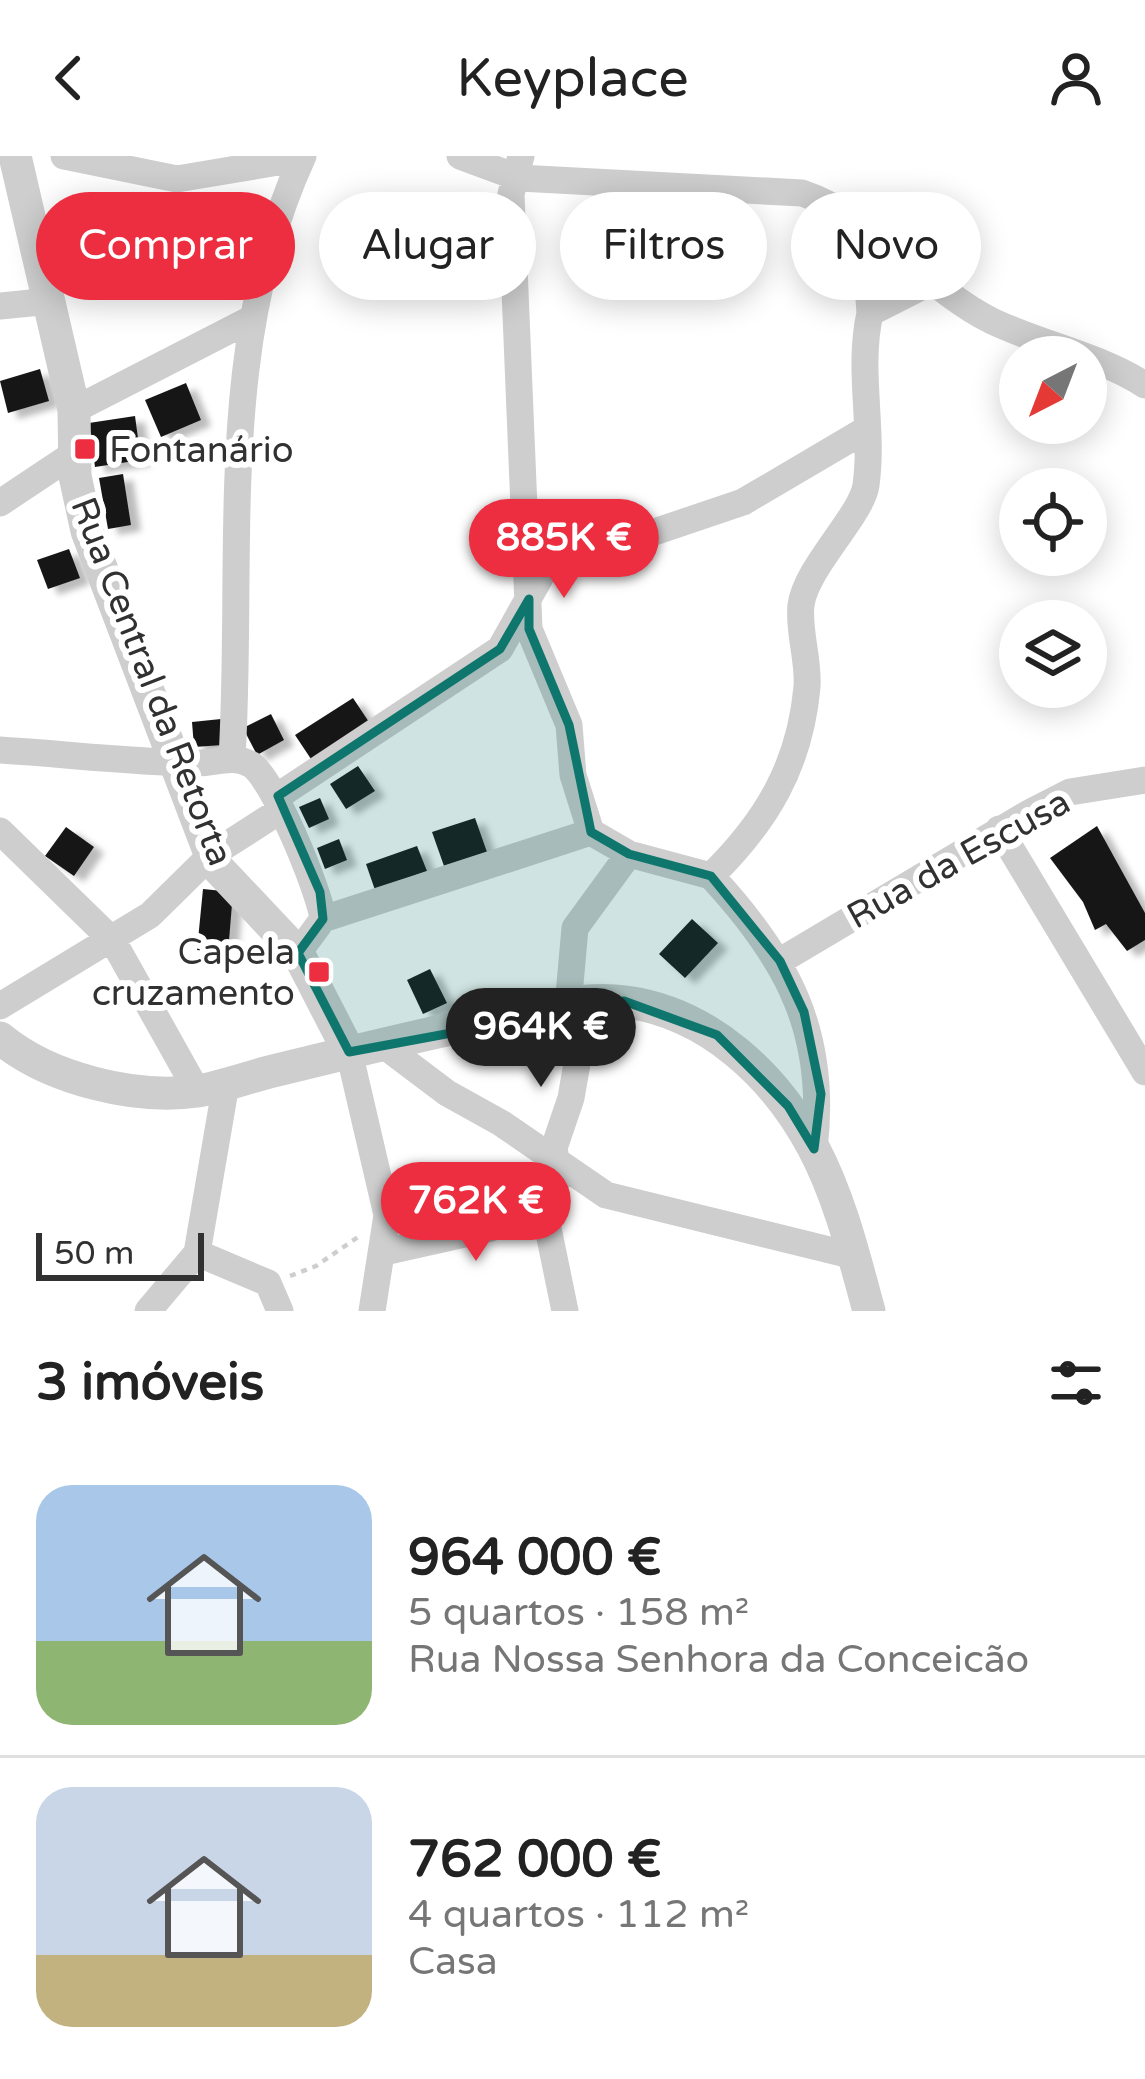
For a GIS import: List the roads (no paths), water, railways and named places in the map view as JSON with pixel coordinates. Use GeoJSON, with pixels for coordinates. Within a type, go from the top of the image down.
{"type":"FeatureCollection","features":[{"type":"Feature","properties":{"kind":"street","name":"Rua Central da Retorta"},"geometry":{"type":"LineString","coordinates":[[15,156],[74,410],[87,531],[211,855],[298,953],[366,1048],[385,1239],[372,1311]]}},
{"type":"Feature","properties":{"kind":"street"},"geometry":{"type":"LineString","coordinates":[[460,156],[520,167],[791,193]]}},
{"type":"Feature","properties":{"kind":"street"},"geometry":{"type":"LineString","coordinates":[[81,158],[177,179],[303,157],[253,318],[233,538],[239,650],[232,758]]}},
{"type":"Feature","properties":{"kind":"street"},"geometry":{"type":"LineString","coordinates":[[520,167],[511,194],[529,629],[569,725],[573,775],[591,832],[629,854],[711,876],[780,961],[804,1012],[821,1094],[814,1149]]}},
{"type":"Feature","properties":{"kind":"street"},"geometry":{"type":"LineString","coordinates":[[711,876],[753,835],[794,764],[807,684],[801,603],[838,530],[866,490],[861,351],[869,300]]}},
{"type":"Feature","properties":{"kind":"street"},"geometry":{"type":"LineString","coordinates":[[870,313],[896,300]]}},
{"type":"Feature","properties":{"kind":"street"},"geometry":{"type":"LineString","coordinates":[[958,300],[993,321],[1121,370],[1145,385]]}},
{"type":"Feature","properties":{"kind":"street"},"geometry":{"type":"LineString","coordinates":[[0,306],[51,301]]}},
{"type":"Feature","properties":{"kind":"street"},"geometry":{"type":"LineString","coordinates":[[74,410],[253,318]]}},
{"type":"Feature","properties":{"kind":"street"},"geometry":{"type":"LineString","coordinates":[[0,1006],[150,915],[211,855],[278,804],[500,649],[545,569],[743,502],[867,429]]}},
{"type":"Feature","properties":{"kind":"street"},"geometry":{"type":"LineString","coordinates":[[0,503],[75,453]]}},
{"type":"Feature","properties":{"kind":"street"},"geometry":{"type":"LineString","coordinates":[[0,750],[178,760],[232,758],[255,765],[320,892],[323,919]]}},
{"type":"Feature","properties":{"kind":"street","name":"Rua da Escusa"},"geometry":{"type":"LineString","coordinates":[[780,961],[999,829],[1070,792],[1145,779]]}},
{"type":"Feature","properties":{"kind":"street"},"geometry":{"type":"LineString","coordinates":[[999,829],[1145,1072]]}},
{"type":"Feature","properties":{"kind":"street"},"geometry":{"type":"LineString","coordinates":[[0,831],[113,940],[211,1087],[196,1253],[148,1311]]}},
{"type":"Feature","properties":{"kind":"street"},"geometry":{"type":"LineString","coordinates":[[298,953],[323,919],[591,832]]}},
{"type":"Feature","properties":{"kind":"street"},"geometry":{"type":"LineString","coordinates":[[385,1239],[491,1228],[543,1204],[559,1177],[554,1148],[572,1098],[578,1052],[568,1006],[575,928],[629,854]]}},
{"type":"Feature","properties":{"kind":"street"},"geometry":{"type":"LineString","coordinates":[[0,1038],[78,1078],[140,1091],[211,1087],[366,1048],[568,1006],[624,1001],[679,1015],[717,1035],[788,1106],[814,1149],[869,1311]]}},
{"type":"Feature","properties":{"kind":"street"},"geometry":{"type":"LineString","coordinates":[[366,1048],[606,1195],[854,1256]]}},
{"type":"Feature","properties":{"kind":"street"},"geometry":{"type":"LineString","coordinates":[[543,1204],[565,1311]]}},
{"type":"Feature","properties":{"kind":"street"},"geometry":{"type":"LineString","coordinates":[[196,1253],[268,1283],[280,1311]]}},
{"type":"Feature","properties":{"kind":"place","name":"Fontanário"},"geometry":{"type":"Point","coordinates":[85,449]}},
{"type":"Feature","properties":{"kind":"place","name":"Capela cruzamento"},"geometry":{"type":"Point","coordinates":[319,972]}}]}
